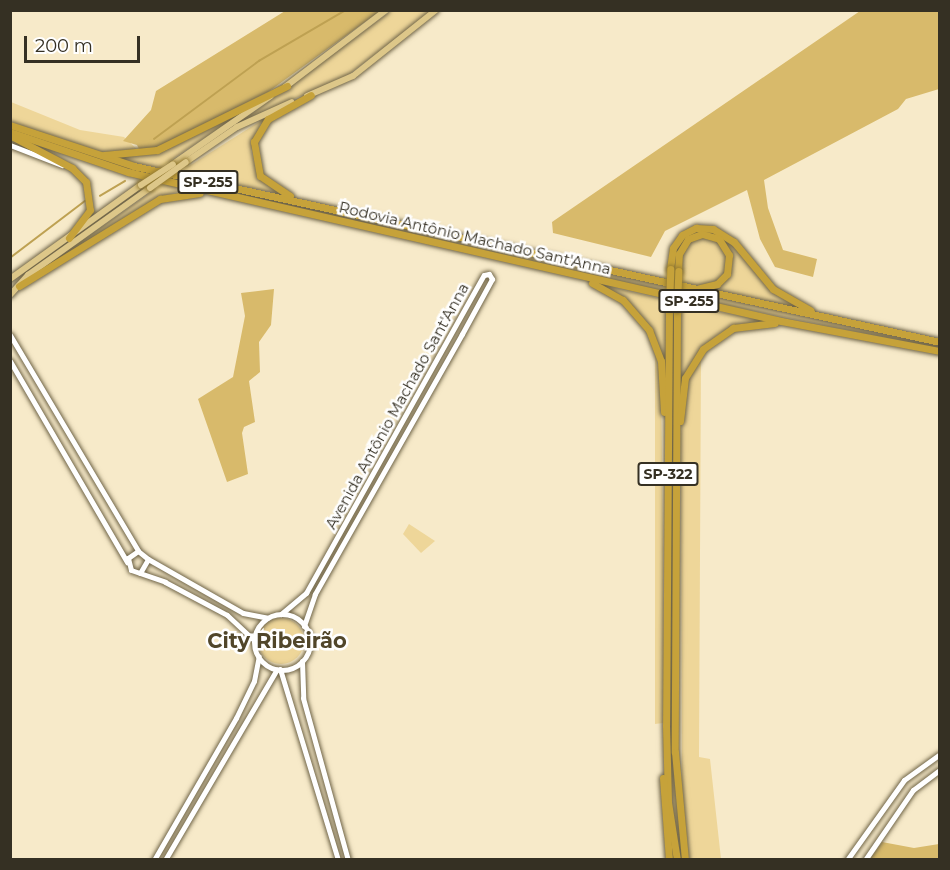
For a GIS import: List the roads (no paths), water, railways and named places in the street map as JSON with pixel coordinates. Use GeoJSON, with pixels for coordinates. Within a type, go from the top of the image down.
{"type":"FeatureCollection","features":[{"type":"Feature","properties":{"kind":"highway"},"geometry":{"type":"LineString","coordinates":[[65,146],[115,156],[146,153],[286,86]]}},
{"type":"Feature","properties":{"kind":"highway"},"geometry":{"type":"LineString","coordinates":[[311,95],[262,125],[253,145],[256,169],[280,193],[353,213]]}},
{"type":"Feature","properties":{"kind":"highway","name":"Rodovia Antônio Machado Sant'Anna"},"geometry":{"type":"LineString","coordinates":[[10,125],[65,146],[134,166],[939,342]]}},
{"type":"Feature","properties":{"kind":"highway"},"geometry":{"type":"LineString","coordinates":[[10,134],[72,168],[86,182],[91,204],[69,238]]}},
{"type":"Feature","properties":{"kind":"highway","name":"Rodovia Antônio Machado Sant'Anna"},"geometry":{"type":"LineString","coordinates":[[10,134],[93,163],[271,205],[541,268],[939,351]]}},
{"type":"Feature","properties":{"kind":"highway"},"geometry":{"type":"LineString","coordinates":[[19,286],[166,196],[195,192],[271,205]]}},
{"type":"Feature","properties":{"kind":"highway"},"geometry":{"type":"LineString","coordinates":[[673,308],[673,248],[682,235],[696,228],[713,229],[734,242],[784,297],[841,321]]}},
{"type":"Feature","properties":{"kind":"highway"},"geometry":{"type":"LineString","coordinates":[[674,270],[681,249],[695,236],[712,236],[726,247],[729,263],[724,278],[711,286],[685,288]]}},
{"type":"Feature","properties":{"kind":"highway"},"geometry":{"type":"LineString","coordinates":[[541,268],[613,293],[636,313],[654,341],[663,382],[667,528]]}},
{"type":"Feature","properties":{"kind":"highway","name":"SP-322"},"geometry":{"type":"LineString","coordinates":[[673,308],[667,528],[666,725],[668,802],[677,860]]}},
{"type":"Feature","properties":{"kind":"highway","name":"SP-322"},"geometry":{"type":"LineString","coordinates":[[673,308],[676,480],[675,752],[680,824],[687,860]]}},
{"type":"Feature","properties":{"kind":"highway"},"geometry":{"type":"LineString","coordinates":[[676,480],[683,383],[708,343],[754,322],[838,330]]}},
{"type":"Feature","properties":{"kind":"highway"},"geometry":{"type":"LineString","coordinates":[[666,725],[663,786],[669,860]]}},
{"type":"Feature","properties":{"kind":"main road"},"geometry":{"type":"LineString","coordinates":[[11,278],[141,185],[286,86],[386,10]]}},
{"type":"Feature","properties":{"kind":"main road"},"geometry":{"type":"LineString","coordinates":[[10,295],[186,162],[237,128],[353,76],[436,10]]}},
{"type":"Feature","properties":{"kind":"street"},"geometry":{"type":"LineString","coordinates":[[10,145],[72,168]]}},
{"type":"Feature","properties":{"kind":"street","name":"Avenida Antônio Machado Sant'Anna"},"geometry":{"type":"LineString","coordinates":[[281,614],[306,593],[484,275],[489,274],[492,279],[329,568],[304,626]]}},
{"type":"Feature","properties":{"kind":"street"},"geometry":{"type":"LineString","coordinates":[[474,294],[481,299]]}},
{"type":"Feature","properties":{"kind":"street"},"geometry":{"type":"LineString","coordinates":[[10,335],[138,551],[148,559],[243,613],[268,618],[281,614],[304,626],[309,643],[302,661],[301,686],[348,860]]}},
{"type":"Feature","properties":{"kind":"street"},"geometry":{"type":"LineString","coordinates":[[21,356],[11,362],[82,480],[131,570],[201,601],[232,618],[254,640],[259,656],[254,681],[236,718],[154,860]]}},
{"type":"Feature","properties":{"kind":"street"},"geometry":{"type":"LineString","coordinates":[[429,375],[436,380]]}},
{"type":"Feature","properties":{"kind":"street"},"geometry":{"type":"LineString","coordinates":[[37,406],[47,400]]}},
{"type":"Feature","properties":{"kind":"street"},"geometry":{"type":"LineString","coordinates":[[82,480],[91,475]]}},
{"type":"Feature","properties":{"kind":"street"},"geometry":{"type":"LineString","coordinates":[[366,486],[373,490]]}},
{"type":"Feature","properties":{"kind":"street"},"geometry":{"type":"LineString","coordinates":[[127,562],[138,551]]}},
{"type":"Feature","properties":{"kind":"street"},"geometry":{"type":"LineString","coordinates":[[140,573],[148,559]]}},
{"type":"Feature","properties":{"kind":"street"},"geometry":{"type":"LineString","coordinates":[[322,563],[329,568]]}},
{"type":"Feature","properties":{"kind":"street"},"geometry":{"type":"LineString","coordinates":[[201,601],[207,592]]}},
{"type":"Feature","properties":{"kind":"street"},"geometry":{"type":"LineString","coordinates":[[254,640],[268,618]]}},
{"type":"Feature","properties":{"kind":"street"},"geometry":{"type":"LineString","coordinates":[[259,656],[278,669],[301,731],[338,860]]}},
{"type":"Feature","properties":{"kind":"street"},"geometry":{"type":"LineString","coordinates":[[165,860],[243,722],[278,669],[302,661]]}},
{"type":"Feature","properties":{"kind":"street"},"geometry":{"type":"LineString","coordinates":[[236,718],[243,722]]}},
{"type":"Feature","properties":{"kind":"street"},"geometry":{"type":"LineString","coordinates":[[301,731],[312,728]]}},
{"type":"Feature","properties":{"kind":"street"},"geometry":{"type":"LineString","coordinates":[[847,860],[903,780],[939,754]]}},
{"type":"Feature","properties":{"kind":"street"},"geometry":{"type":"LineString","coordinates":[[865,860],[913,790],[939,770]]}},
{"type":"Feature","properties":{"kind":"street"},"geometry":{"type":"LineString","coordinates":[[903,780],[913,790]]}},
{"type":"Feature","properties":{"kind":"street"},"geometry":{"type":"LineString","coordinates":[[192,794],[200,798]]}},
{"type":"Feature","properties":{"kind":"street"},"geometry":{"type":"LineString","coordinates":[[332,841],[342,838]]}},
{"type":"Feature","properties":{"kind":"waterway"},"geometry":{"type":"LineString","coordinates":[[154,139],[259,61],[346,10]]}},
{"type":"Feature","properties":{"kind":"waterway"},"geometry":{"type":"LineString","coordinates":[[100,196],[125,181]]}},
{"type":"Feature","properties":{"kind":"waterway"},"geometry":{"type":"LineString","coordinates":[[10,258],[85,201]]}},
{"type":"Feature","properties":{"kind":"district","name":"City Ribeirão"},"geometry":{"type":"Point","coordinates":[277,641]}}]}
